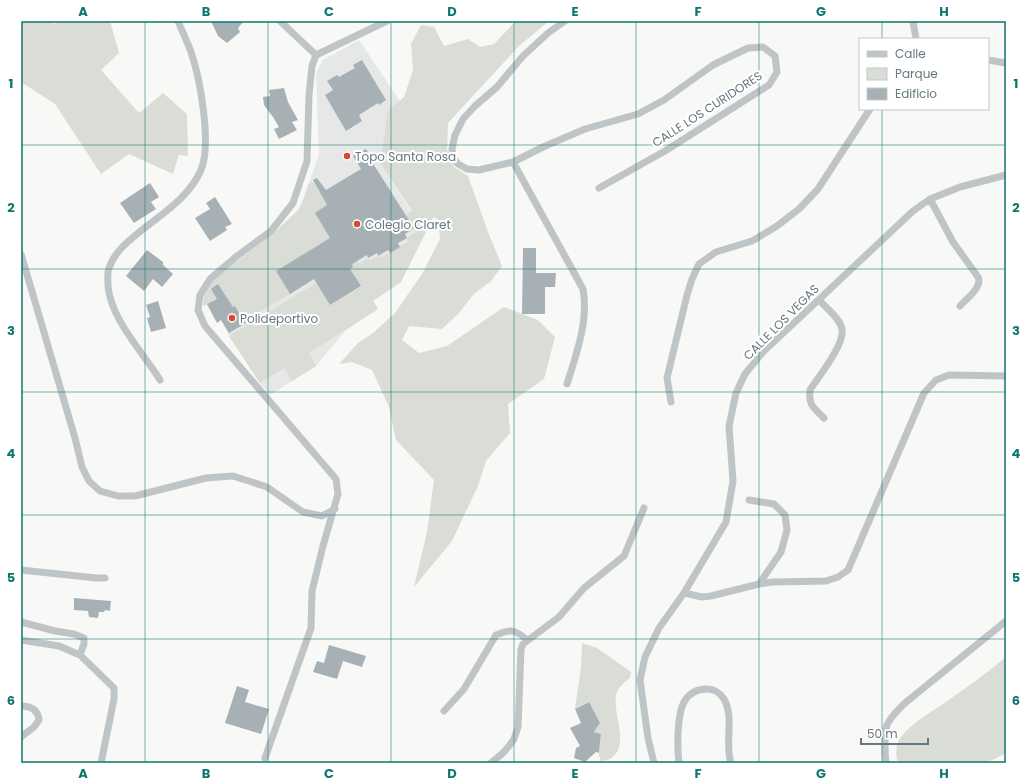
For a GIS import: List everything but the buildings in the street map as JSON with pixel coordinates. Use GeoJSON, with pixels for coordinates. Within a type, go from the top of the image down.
{"type":"FeatureCollection","features":[{"type":"Feature","properties":{"kind":"street"},"geometry":{"type":"LineString","coordinates":[[160,380],[134,341],[114,306],[108,286],[108,268],[120,248],[188,192],[202,170],[206,147],[202,99],[191,52],[178,21]]}},
{"type":"Feature","properties":{"kind":"street"},"geometry":{"type":"LineString","coordinates":[[280,21],[316,55]]}},
{"type":"Feature","properties":{"kind":"street"},"geometry":{"type":"LineString","coordinates":[[265,758],[311,628],[312,591],[323,546],[335,509],[338,494],[336,479],[205,326],[198,310],[200,295],[210,279],[237,256],[271,231],[293,203],[307,161],[309,95],[312,66],[316,55],[387,21]]}},
{"type":"Feature","properties":{"kind":"street","name":"CALLE LOS CURIDORES"},"geometry":{"type":"LineString","coordinates":[[565,21],[548,32],[523,56],[497,87],[474,106],[463,119],[455,135],[452,148],[453,156],[458,164],[467,169],[479,170],[513,162],[585,128],[638,114],[664,100],[713,65],[748,48],[763,47],[775,56],[777,72],[769,85],[665,151],[599,188]]}},
{"type":"Feature","properties":{"kind":"street"},"geometry":{"type":"LineString","coordinates":[[913,21],[916,38]]}},
{"type":"Feature","properties":{"kind":"street"},"geometry":{"type":"LineString","coordinates":[[989,60],[1006,63]]}},
{"type":"Feature","properties":{"kind":"street"},"geometry":{"type":"LineString","coordinates":[[671,402],[667,378],[688,290],[699,264],[716,252],[752,241],[777,226],[799,209],[818,189],[869,110]]}},
{"type":"Feature","properties":{"kind":"street"},"geometry":{"type":"LineString","coordinates":[[513,162],[582,289],[584,306],[580,341],[567,384]]}},
{"type":"Feature","properties":{"kind":"street","name":"CALLE LOS VEGAS"},"geometry":{"type":"LineString","coordinates":[[654,763],[648,738],[640,680],[645,657],[659,628],[684,593],[726,522],[733,481],[729,426],[736,393],[745,374],[763,352],[913,211],[930,198],[960,187],[1006,175]]}},
{"type":"Feature","properties":{"kind":"street"},"geometry":{"type":"LineString","coordinates":[[930,198],[953,242],[980,281],[978,286],[960,306]]}},
{"type":"Feature","properties":{"kind":"street"},"geometry":{"type":"LineString","coordinates":[[21,254],[75,438],[82,467],[89,481],[100,491],[118,496],[135,496],[206,478],[233,476],[266,487],[303,512],[322,516],[335,509]]}},
{"type":"Feature","properties":{"kind":"street"},"geometry":{"type":"LineString","coordinates":[[819,300],[842,328],[842,337],[839,345],[810,390],[809,397],[812,406],[824,418]]}},
{"type":"Feature","properties":{"kind":"street"},"geometry":{"type":"LineString","coordinates":[[684,593],[702,597],[758,584],[772,582],[826,581],[838,577],[848,570],[924,392],[936,380],[949,375],[1006,376]]}},
{"type":"Feature","properties":{"kind":"street"},"geometry":{"type":"LineString","coordinates":[[749,500],[774,504],[785,515],[787,530],[781,552],[758,584]]}},
{"type":"Feature","properties":{"kind":"street"},"geometry":{"type":"LineString","coordinates":[[491,763],[509,746],[514,739],[518,726],[521,649],[526,640],[559,617],[584,588],[624,556],[644,508]]}},
{"type":"Feature","properties":{"kind":"street"},"geometry":{"type":"LineString","coordinates":[[21,570],[105,578]]}},
{"type":"Feature","properties":{"kind":"street"},"geometry":{"type":"LineString","coordinates":[[886,763],[885,755],[887,726],[894,713],[904,703],[1006,621]]}},
{"type":"Feature","properties":{"kind":"street"},"geometry":{"type":"LineString","coordinates":[[21,622],[55,631],[74,634],[84,638],[84,644],[80,655]]}},
{"type":"Feature","properties":{"kind":"street"},"geometry":{"type":"LineString","coordinates":[[444,711],[464,689],[496,635],[511,630],[519,633],[526,640]]}},
{"type":"Feature","properties":{"kind":"street"},"geometry":{"type":"LineString","coordinates":[[21,640],[60,646],[80,655],[114,688],[114,699],[101,763]]}},
{"type":"Feature","properties":{"kind":"street"},"geometry":{"type":"LineString","coordinates":[[679,763],[678,727],[684,702],[692,693],[700,689],[710,689],[718,692],[724,699],[728,708],[728,748],[731,763]]}},
{"type":"Feature","properties":{"kind":"street"},"geometry":{"type":"LineString","coordinates":[[21,706],[26,706],[35,710],[39,714],[39,720],[34,727],[21,737]]}},
{"type":"Feature","properties":{"kind":"shaded area","name":"Colegio Claret"},"geometry":{"type":"Polygon","coordinates":[[[359,40],[400,101],[388,110],[380,163],[411,211],[434,217],[401,282],[373,301],[378,309],[345,331],[316,366],[270,395],[260,383],[229,336],[221,320],[217,323],[207,305],[203,306],[205,286],[276,231],[298,210],[319,155],[316,74],[323,60],[359,40]]]}},
{"type":"Feature","properties":{"kind":"green space"},"geometry":{"type":"Polygon","coordinates":[[[21,21],[51,21],[53,24],[61,21],[110,21],[119,53],[101,70],[139,113],[163,93],[187,114],[188,156],[179,155],[173,174],[129,154],[101,174],[55,104],[21,82],[21,21]]]}},
{"type":"Feature","properties":{"kind":"green space"},"geometry":{"type":"Polygon","coordinates":[[[516,21],[549,21],[519,46],[448,123],[447,149],[454,167],[468,176],[502,266],[491,281],[474,294],[458,314],[442,329],[409,326],[402,340],[419,353],[447,346],[504,307],[538,320],[555,337],[544,379],[508,404],[510,433],[486,461],[478,486],[452,541],[414,587],[427,532],[434,480],[396,440],[389,407],[372,370],[352,362],[339,364],[358,343],[373,333],[395,313],[422,274],[440,239],[438,219],[433,217],[401,282],[373,301],[378,309],[309,353],[316,366],[292,381],[284,368],[260,383],[229,336],[316,283],[330,305],[361,287],[350,269],[353,267],[350,260],[355,257],[359,264],[368,258],[370,261],[378,256],[381,258],[409,241],[407,238],[416,232],[406,215],[412,211],[380,163],[388,110],[404,97],[413,70],[411,44],[421,25],[434,27],[444,46],[468,39],[480,47],[494,44],[516,21]]]}},
{"type":"Feature","properties":{"kind":"green space"},"geometry":{"type":"Polygon","coordinates":[[[309,183],[314,183],[327,205],[315,213],[332,241],[323,246],[321,243],[276,271],[290,294],[245,320],[236,306],[233,307],[218,284],[211,289],[217,299],[203,306],[205,286],[276,231],[298,210],[302,204],[309,183]]]}},
{"type":"Feature","properties":{"kind":"green space"},"geometry":{"type":"Polygon","coordinates":[[[582,643],[597,648],[631,672],[630,678],[622,684],[617,692],[616,708],[620,737],[619,746],[616,753],[610,759],[601,761],[599,756],[601,734],[594,732],[600,723],[588,702],[575,709],[581,667],[582,643]]]}},
{"type":"Feature","properties":{"kind":"green space"},"geometry":{"type":"Polygon","coordinates":[[[1006,657],[1006,753],[986,763],[898,763],[896,750],[899,740],[911,726],[971,684],[1006,657]]]}},
{"type":"Feature","properties":{"kind":"place","name":"Topo Santa Rosa"},"geometry":{"type":"Point","coordinates":[347,156]}},
{"type":"Feature","properties":{"kind":"place","name":"Colegio Claret"},"geometry":{"type":"Point","coordinates":[357,224]}},
{"type":"Feature","properties":{"kind":"place","name":"Polideportivo"},"geometry":{"type":"Point","coordinates":[232,318]}}]}
